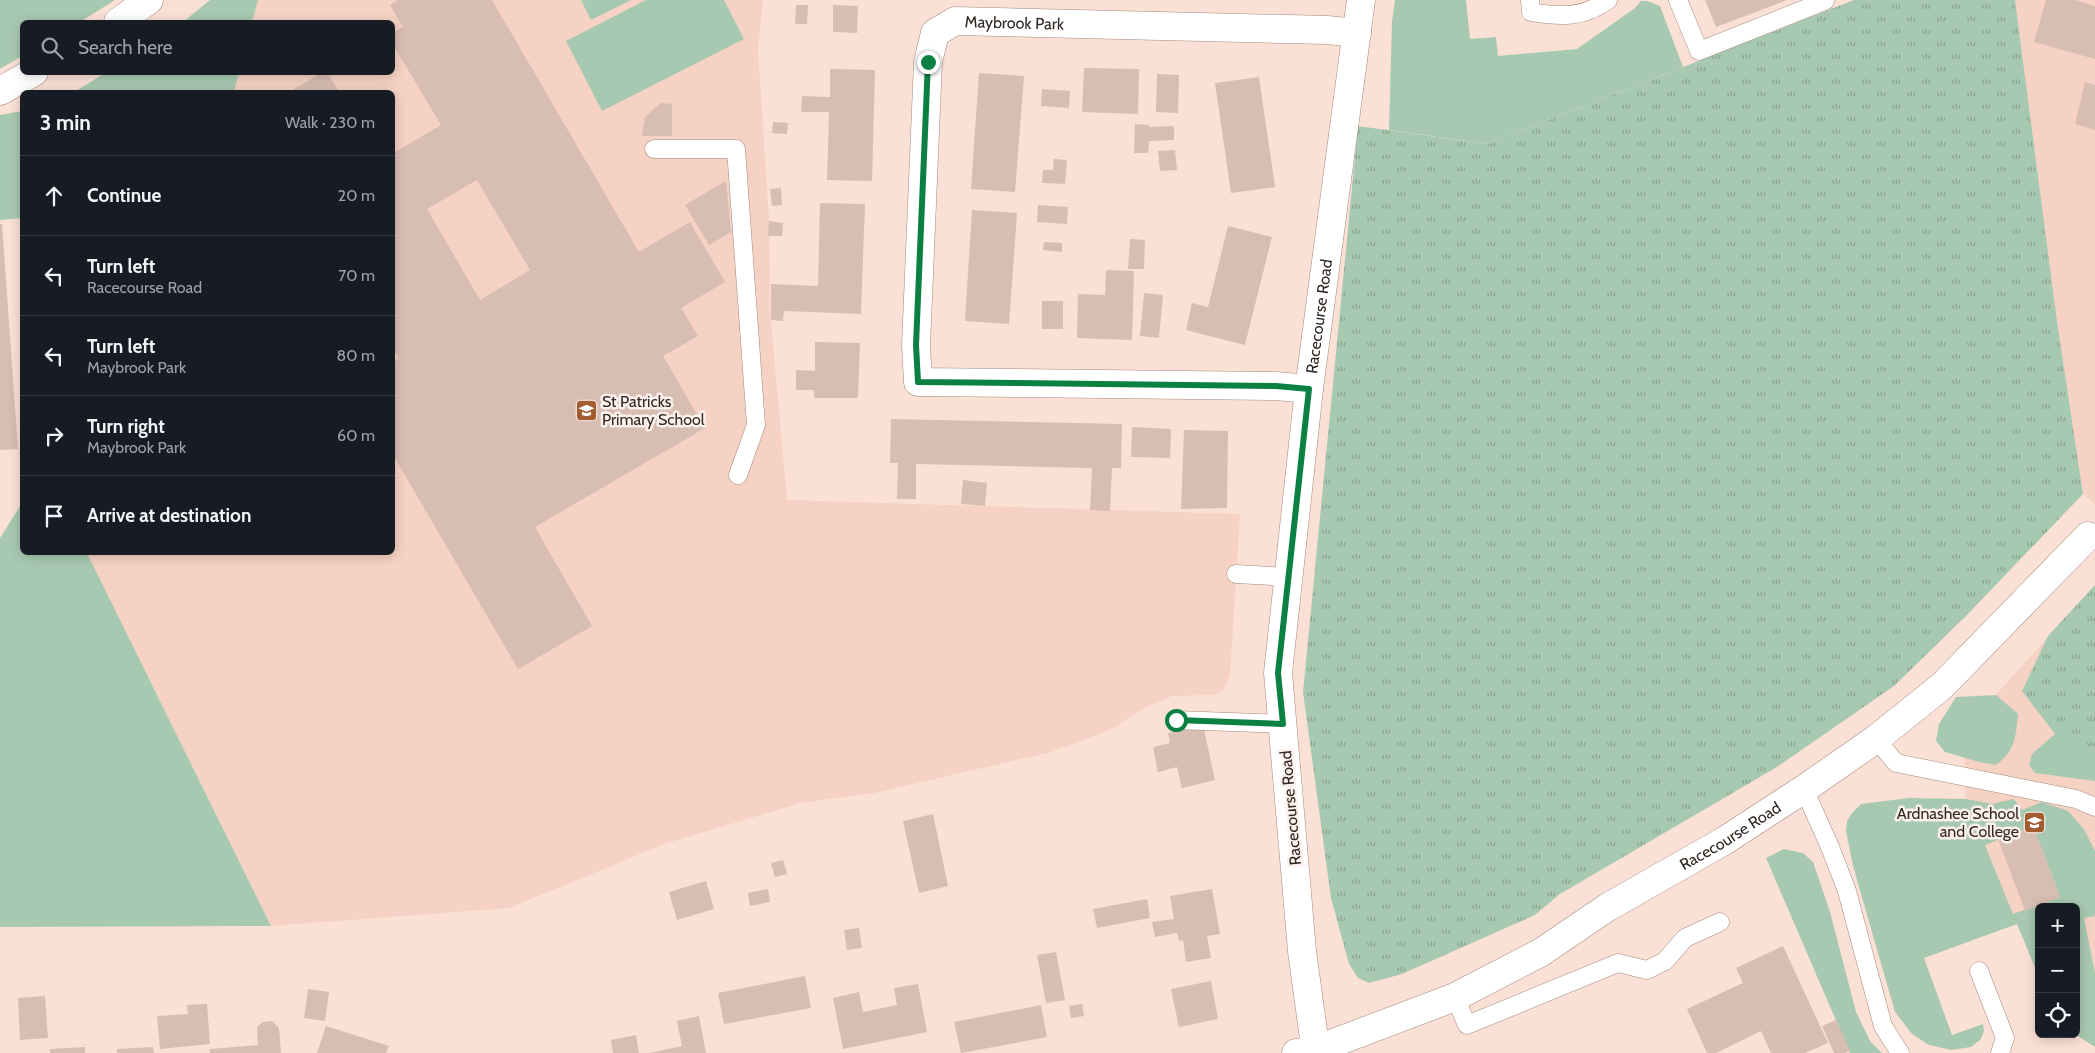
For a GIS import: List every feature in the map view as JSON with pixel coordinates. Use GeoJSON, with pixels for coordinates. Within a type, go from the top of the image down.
{"type":"FeatureCollection","features":[{"type":"Feature","properties":{"kind":"street"},"geometry":{"type":"LineString","coordinates":[[121,20],[149,0]]}},
{"type":"Feature","properties":{"kind":"street","name":"Racecourse Road"},"geometry":{"type":"LineString","coordinates":[[1361,0],[1309,389],[1278,673],[1309,1052],[1455,997],[1540,953],[1608,907],[1724,841],[1804,789],[1876,739],[1942,686],[2091,533]]}},
{"type":"Feature","properties":{"kind":"street","name":"Maybrook Park"},"geometry":{"type":"LineString","coordinates":[[1309,389],[1266,386],[918,382],[916,345],[928,62],[935,33],[956,21],[1327,30],[1358,33]]}},
{"type":"Feature","properties":{"kind":"street"},"geometry":{"type":"LineString","coordinates":[[0,90],[28,75]]}},
{"type":"Feature","properties":{"kind":"lane"},"geometry":{"type":"LineString","coordinates":[[1530,0],[1531,12],[1555,16],[1578,15],[1597,8],[1608,0]]}},
{"type":"Feature","properties":{"kind":"lane"},"geometry":{"type":"LineString","coordinates":[[1678,0],[1698,50],[1825,1]]}},
{"type":"Feature","properties":{"kind":"lane"},"geometry":{"type":"LineString","coordinates":[[654,149],[736,149],[756,425],[738,475]]}},
{"type":"Feature","properties":{"kind":"lane"},"geometry":{"type":"LineString","coordinates":[[1236,574],[1289,577]]}},
{"type":"Feature","properties":{"kind":"lane"},"geometry":{"type":"LineString","coordinates":[[1176,720],[1283,724]]}},
{"type":"Feature","properties":{"kind":"lane"},"geometry":{"type":"LineString","coordinates":[[1876,739],[1896,763],[2076,799],[2095,807]]}},
{"type":"Feature","properties":{"kind":"lane"},"geometry":{"type":"LineString","coordinates":[[1804,789],[1847,891],[1883,1026],[1900,1053]]}},
{"type":"Feature","properties":{"kind":"lane"},"geometry":{"type":"LineString","coordinates":[[1455,997],[1468,1025],[1618,963],[1647,970],[1665,960],[1685,938],[1720,922]]}},
{"type":"Feature","properties":{"kind":"lane"},"geometry":{"type":"LineString","coordinates":[[1979,971],[2005,1038],[2000,1053]]}},
{"type":"Feature","properties":{"kind":"shaded area","name":"St Patricks Primary School"},"geometry":{"type":"Polygon","coordinates":[[[258,0],[763,0],[758,50],[769,221],[770,311],[787,500],[1240,514],[1230,676],[1223,690],[1214,695],[1172,696],[1144,708],[1112,729],[1051,752],[874,793],[801,803],[667,843],[509,908],[271,926],[88,555],[395,555],[395,90],[235,90],[238,75],[395,75],[395,20],[253,20],[258,0]]]}},
{"type":"Feature","properties":{"kind":"shaded area"},"geometry":{"type":"Polygon","coordinates":[[[2015,0],[2095,0],[2095,505],[2083,494],[2057,321],[2015,0]]]}},
{"type":"Feature","properties":{"kind":"shaded area","name":"Ardnashee School and College"},"geometry":{"type":"Polygon","coordinates":[[[2095,585],[2095,1047],[2080,1037],[2080,903],[2035,903],[2035,967],[1966,799],[1964,730],[2095,585]]]}},
{"type":"Feature","properties":{"kind":"green space"},"geometry":{"type":"Polygon","coordinates":[[[0,0],[115,0],[83,20],[20,20],[20,57],[0,69],[0,0]]]}},
{"type":"Feature","properties":{"kind":"green space"},"geometry":{"type":"Polygon","coordinates":[[[210,0],[258,0],[253,20],[185,20],[210,0]]]}},
{"type":"Feature","properties":{"kind":"green space"},"geometry":{"type":"Polygon","coordinates":[[[581,0],[631,0],[591,20],[581,0]]]}},
{"type":"Feature","properties":{"kind":"green space"},"geometry":{"type":"Polygon","coordinates":[[[646,0],[724,0],[744,39],[602,111],[566,41],[646,0]]]}},
{"type":"Feature","properties":{"kind":"green space"},"geometry":{"type":"Polygon","coordinates":[[[1395,0],[1466,0],[1470,39],[1496,37],[1498,56],[1577,49],[1635,8],[1641,1],[1647,1],[1660,6],[1683,67],[1487,144],[1389,130],[1392,22],[1395,0]]]}},
{"type":"Feature","properties":{"kind":"green space"},"geometry":{"type":"Polygon","coordinates":[[[1854,0],[2015,0],[2057,321],[2083,494],[1967,615],[1894,686],[1777,767],[1560,894],[1535,915],[1402,974],[1369,983],[1358,978],[1349,964],[1331,898],[1303,692],[1358,126],[1487,144],[1854,0]]]}},
{"type":"Feature","properties":{"kind":"green space"},"geometry":{"type":"Polygon","coordinates":[[[102,75],[238,75],[235,90],[77,90],[102,75]]]}},
{"type":"Feature","properties":{"kind":"green space"},"geometry":{"type":"Polygon","coordinates":[[[20,111],[20,218],[0,220],[0,115],[20,111]]]}},
{"type":"Feature","properties":{"kind":"green space"},"geometry":{"type":"Polygon","coordinates":[[[20,506],[20,555],[88,555],[271,926],[0,927],[0,538],[20,506]]]}},
{"type":"Feature","properties":{"kind":"green space"},"geometry":{"type":"Polygon","coordinates":[[[2095,585],[2095,755],[2079,754],[2055,734],[2022,691],[2048,636],[2095,585]]]}},
{"type":"Feature","properties":{"kind":"green space"},"geometry":{"type":"Polygon","coordinates":[[[1996,695],[2018,714],[2015,737],[2011,749],[2002,760],[1996,765],[1945,752],[1936,741],[1939,724],[1956,697],[1996,695]]]}},
{"type":"Feature","properties":{"kind":"green space"},"geometry":{"type":"Polygon","coordinates":[[[2055,734],[2079,753],[2095,755],[2095,781],[2035,773],[2029,765],[2032,754],[2055,734]]]}},
{"type":"Feature","properties":{"kind":"green space"},"geometry":{"type":"Polygon","coordinates":[[[1909,798],[1966,799],[1992,804],[2014,799],[2022,810],[2042,802],[2068,811],[2084,829],[2095,851],[2095,916],[2084,918],[2095,973],[2095,1047],[2080,1037],[2080,903],[2043,903],[2060,897],[2033,826],[1985,845],[2013,914],[2035,906],[2035,967],[2017,924],[1924,958],[1952,1035],[1983,1024],[1984,1031],[1981,1039],[1971,1047],[1951,1050],[1929,1045],[1912,1034],[1895,1012],[1853,866],[1846,831],[1847,821],[1861,804],[1909,798]]]}},
{"type":"Feature","properties":{"kind":"green space"},"geometry":{"type":"Polygon","coordinates":[[[1784,849],[1803,853],[1813,862],[1830,912],[1856,1012],[1870,1041],[1882,1053],[1850,1053],[1766,858],[1784,849]]]}},
{"type":"Feature","properties":{"kind":"building"},"geometry":{"type":"Polygon","coordinates":[[[398,0],[492,0],[639,252],[690,222],[725,282],[681,308],[698,336],[663,356],[705,428],[535,527],[592,626],[518,669],[395,458],[395,360],[399,358],[395,352],[395,152],[441,125],[395,48],[395,31],[403,27],[390,5],[398,0]],[[477,180],[427,209],[480,300],[530,270],[477,180]]]}},
{"type":"Feature","properties":{"kind":"building"},"geometry":{"type":"Polygon","coordinates":[[[1705,0],[1787,0],[1716,27],[1705,0]]]}},
{"type":"Feature","properties":{"kind":"building"},"geometry":{"type":"Polygon","coordinates":[[[2046,0],[2075,0],[2095,6],[2095,59],[2034,42],[2046,0]]]}},
{"type":"Feature","properties":{"kind":"building"},"geometry":{"type":"Polygon","coordinates":[[[796,5],[808,5],[807,24],[795,24],[796,5]]]}},
{"type":"Feature","properties":{"kind":"building"},"geometry":{"type":"Polygon","coordinates":[[[833,5],[858,6],[857,33],[833,32],[833,5]]]}},
{"type":"Feature","properties":{"kind":"building"},"geometry":{"type":"Polygon","coordinates":[[[1084,68],[1139,69],[1138,114],[1082,112],[1084,68]]]}},
{"type":"Feature","properties":{"kind":"building"},"geometry":{"type":"Polygon","coordinates":[[[830,69],[875,70],[872,181],[827,180],[829,112],[801,112],[802,96],[830,97],[830,69]]]}},
{"type":"Feature","properties":{"kind":"building"},"geometry":{"type":"Polygon","coordinates":[[[979,73],[1024,76],[1015,192],[971,189],[979,73]]]}},
{"type":"Feature","properties":{"kind":"building"},"geometry":{"type":"Polygon","coordinates":[[[1157,74],[1179,75],[1178,113],[1156,112],[1157,74]]]}},
{"type":"Feature","properties":{"kind":"building"},"geometry":{"type":"Polygon","coordinates":[[[318,75],[329,75],[338,90],[292,90],[318,75]]]}},
{"type":"Feature","properties":{"kind":"building"},"geometry":{"type":"Polygon","coordinates":[[[1259,77],[1275,187],[1231,193],[1215,83],[1259,77]]]}},
{"type":"Feature","properties":{"kind":"building"},"geometry":{"type":"Polygon","coordinates":[[[2085,82],[2095,85],[2095,130],[2075,124],[2085,82]]]}},
{"type":"Feature","properties":{"kind":"building"},"geometry":{"type":"Polygon","coordinates":[[[1042,89],[1070,91],[1069,108],[1041,106],[1042,89]]]}},
{"type":"Feature","properties":{"kind":"building"},"geometry":{"type":"Polygon","coordinates":[[[661,103],[672,104],[672,136],[642,136],[645,117],[661,103]]]}},
{"type":"Feature","properties":{"kind":"building"},"geometry":{"type":"Polygon","coordinates":[[[773,122],[788,123],[787,134],[772,133],[773,122]]]}},
{"type":"Feature","properties":{"kind":"building"},"geometry":{"type":"Polygon","coordinates":[[[1135,124],[1149,125],[1149,127],[1174,126],[1174,140],[1149,141],[1148,153],[1134,153],[1135,124]]]}},
{"type":"Feature","properties":{"kind":"building"},"geometry":{"type":"Polygon","coordinates":[[[1175,150],[1177,170],[1160,171],[1158,151],[1175,150]]]}},
{"type":"Feature","properties":{"kind":"building"},"geometry":{"type":"Polygon","coordinates":[[[1054,159],[1067,160],[1065,184],[1042,183],[1043,170],[1053,170],[1054,159]]]}},
{"type":"Feature","properties":{"kind":"building"},"geometry":{"type":"Polygon","coordinates":[[[726,181],[731,232],[709,245],[685,205],[726,181]]]}},
{"type":"Feature","properties":{"kind":"building"},"geometry":{"type":"Polygon","coordinates":[[[781,188],[782,205],[772,206],[770,189],[781,188]]]}},
{"type":"Feature","properties":{"kind":"building"},"geometry":{"type":"Polygon","coordinates":[[[820,203],[865,204],[861,314],[784,311],[783,321],[771,320],[771,284],[818,286],[820,203]]]}},
{"type":"Feature","properties":{"kind":"building"},"geometry":{"type":"Polygon","coordinates":[[[1038,205],[1068,207],[1067,224],[1037,222],[1038,205]]]}},
{"type":"Feature","properties":{"kind":"building"},"geometry":{"type":"Polygon","coordinates":[[[972,210],[1017,213],[1009,324],[965,321],[972,210]]]}},
{"type":"Feature","properties":{"kind":"building"},"geometry":{"type":"Polygon","coordinates":[[[769,221],[783,223],[782,236],[768,236],[769,221]]]}},
{"type":"Feature","properties":{"kind":"building"},"geometry":{"type":"Polygon","coordinates":[[[0,224],[2,224],[18,449],[0,450],[0,224]]]}},
{"type":"Feature","properties":{"kind":"building"},"geometry":{"type":"Polygon","coordinates":[[[1228,226],[1272,237],[1245,345],[1186,330],[1192,303],[1208,307],[1228,226]]]}},
{"type":"Feature","properties":{"kind":"building"},"geometry":{"type":"Polygon","coordinates":[[[1130,239],[1145,240],[1144,269],[1128,269],[1130,239]]]}},
{"type":"Feature","properties":{"kind":"building"},"geometry":{"type":"Polygon","coordinates":[[[1044,242],[1062,243],[1062,252],[1043,250],[1044,242]]]}},
{"type":"Feature","properties":{"kind":"building"},"geometry":{"type":"Polygon","coordinates":[[[1106,270],[1134,271],[1132,340],[1077,338],[1078,294],[1105,295],[1106,270]]]}},
{"type":"Feature","properties":{"kind":"building"},"geometry":{"type":"Polygon","coordinates":[[[1144,293],[1163,295],[1159,338],[1140,336],[1144,293]]]}},
{"type":"Feature","properties":{"kind":"building"},"geometry":{"type":"Polygon","coordinates":[[[1042,301],[1063,301],[1063,329],[1042,329],[1042,301]]]}},
{"type":"Feature","properties":{"kind":"building"},"geometry":{"type":"Polygon","coordinates":[[[815,342],[860,343],[858,398],[814,398],[814,390],[796,390],[796,370],[815,371],[815,342]]]}},
{"type":"Feature","properties":{"kind":"building"},"geometry":{"type":"Polygon","coordinates":[[[891,419],[1122,424],[1121,468],[1112,468],[1110,511],[1090,510],[1092,468],[916,464],[916,499],[897,499],[898,463],[890,463],[891,419]]]}},
{"type":"Feature","properties":{"kind":"building"},"geometry":{"type":"Polygon","coordinates":[[[1132,427],[1171,429],[1170,458],[1131,457],[1132,427]]]}},
{"type":"Feature","properties":{"kind":"building"},"geometry":{"type":"Polygon","coordinates":[[[1184,430],[1228,431],[1227,508],[1181,509],[1184,430]]]}},
{"type":"Feature","properties":{"kind":"building"},"geometry":{"type":"Polygon","coordinates":[[[963,480],[987,483],[985,506],[961,504],[963,480]]]}},
{"type":"Feature","properties":{"kind":"building"},"geometry":{"type":"Polygon","coordinates":[[[1203,725],[1215,780],[1182,788],[1177,767],[1158,772],[1153,747],[1170,743],[1168,733],[1203,725]]]}},
{"type":"Feature","properties":{"kind":"building"},"geometry":{"type":"Polygon","coordinates":[[[933,814],[948,886],[919,893],[903,821],[933,814]]]}},
{"type":"Feature","properties":{"kind":"building"},"geometry":{"type":"Polygon","coordinates":[[[2033,826],[2060,897],[2045,903],[2035,903],[2035,907],[2025,911],[1998,839],[2033,826]]]}},
{"type":"Feature","properties":{"kind":"building"},"geometry":{"type":"Polygon","coordinates":[[[783,860],[787,874],[775,877],[771,863],[783,860]]]}},
{"type":"Feature","properties":{"kind":"building"},"geometry":{"type":"Polygon","coordinates":[[[706,881],[714,909],[677,920],[669,892],[706,881]]]}},
{"type":"Feature","properties":{"kind":"building"},"geometry":{"type":"Polygon","coordinates":[[[768,889],[770,902],[750,906],[748,893],[768,889]]]}},
{"type":"Feature","properties":{"kind":"building"},"geometry":{"type":"Polygon","coordinates":[[[1212,889],[1220,934],[1207,936],[1211,958],[1186,962],[1183,940],[1179,941],[1177,933],[1155,937],[1152,922],[1174,919],[1170,896],[1212,889]]]}},
{"type":"Feature","properties":{"kind":"building"},"geometry":{"type":"Polygon","coordinates":[[[1147,899],[1150,918],[1097,928],[1093,909],[1147,899]]]}},
{"type":"Feature","properties":{"kind":"building"},"geometry":{"type":"Polygon","coordinates":[[[859,928],[862,948],[847,950],[844,930],[859,928]]]}},
{"type":"Feature","properties":{"kind":"building"},"geometry":{"type":"Polygon","coordinates":[[[1783,946],[1828,1043],[1805,1053],[1771,1053],[1761,1031],[1716,1053],[1707,1053],[1687,1009],[1743,983],[1736,968],[1783,946]]]}},
{"type":"Feature","properties":{"kind":"building"},"geometry":{"type":"Polygon","coordinates":[[[1056,952],[1065,1000],[1046,1003],[1037,955],[1056,952]]]}},
{"type":"Feature","properties":{"kind":"building"},"geometry":{"type":"Polygon","coordinates":[[[805,976],[811,1008],[724,1024],[718,993],[805,976]]]}},
{"type":"Feature","properties":{"kind":"building"},"geometry":{"type":"Polygon","coordinates":[[[1211,981],[1218,1019],[1179,1027],[1171,989],[1211,981]]]}},
{"type":"Feature","properties":{"kind":"building"},"geometry":{"type":"Polygon","coordinates":[[[918,984],[927,1032],[843,1049],[833,998],[859,992],[863,1012],[897,1005],[894,988],[918,984]]]}},
{"type":"Feature","properties":{"kind":"building"},"geometry":{"type":"Polygon","coordinates":[[[308,989],[329,992],[325,1021],[304,1018],[308,989]]]}},
{"type":"Feature","properties":{"kind":"building"},"geometry":{"type":"Polygon","coordinates":[[[45,996],[48,1038],[20,1040],[18,998],[45,996]]]}},
{"type":"Feature","properties":{"kind":"building"},"geometry":{"type":"Polygon","coordinates":[[[207,1004],[210,1044],[160,1049],[157,1016],[188,1014],[187,1005],[207,1004]]]}},
{"type":"Feature","properties":{"kind":"building"},"geometry":{"type":"Polygon","coordinates":[[[1082,1004],[1084,1016],[1071,1018],[1069,1006],[1082,1004]]]}},
{"type":"Feature","properties":{"kind":"building"},"geometry":{"type":"Polygon","coordinates":[[[1041,1005],[1047,1037],[961,1053],[954,1022],[1041,1005]]]}},
{"type":"Feature","properties":{"kind":"building"},"geometry":{"type":"Polygon","coordinates":[[[699,1016],[706,1053],[649,1053],[682,1046],[677,1021],[699,1016]]]}},
{"type":"Feature","properties":{"kind":"building"},"geometry":{"type":"Polygon","coordinates":[[[1836,1020],[1850,1051],[1845,1053],[1834,1053],[1822,1026],[1836,1020]]]}},
{"type":"Feature","properties":{"kind":"building"},"geometry":{"type":"Polygon","coordinates":[[[272,1021],[279,1028],[281,1053],[210,1053],[210,1049],[258,1045],[257,1027],[263,1022],[272,1021]]]}},
{"type":"Feature","properties":{"kind":"building"},"geometry":{"type":"Polygon","coordinates":[[[326,1026],[389,1046],[386,1053],[317,1053],[326,1026]]]}},
{"type":"Feature","properties":{"kind":"building"},"geometry":{"type":"Polygon","coordinates":[[[636,1035],[639,1053],[613,1053],[611,1040],[636,1035]]]}},
{"type":"Feature","properties":{"kind":"building"},"geometry":{"type":"Polygon","coordinates":[[[85,1047],[85,1053],[50,1053],[50,1049],[85,1047]]]}},
{"type":"Feature","properties":{"kind":"building"},"geometry":{"type":"Polygon","coordinates":[[[153,1047],[154,1053],[117,1053],[117,1049],[153,1047]]]}},
{"type":"Feature","properties":{"kind":"place","name":"St Patricks Primary School"},"geometry":{"type":"Point","coordinates":[586,410]}},
{"type":"Feature","properties":{"kind":"place","name":"Ardnashee School and College"},"geometry":{"type":"Point","coordinates":[2035,822]}},
{"type":"Feature","properties":{"kind":"route"},"geometry":{"type":"LineString","coordinates":[[928,62],[916,345],[918,382],[1276,386],[1309,389],[1278,673],[1283,724],[1176,720]]}}]}
